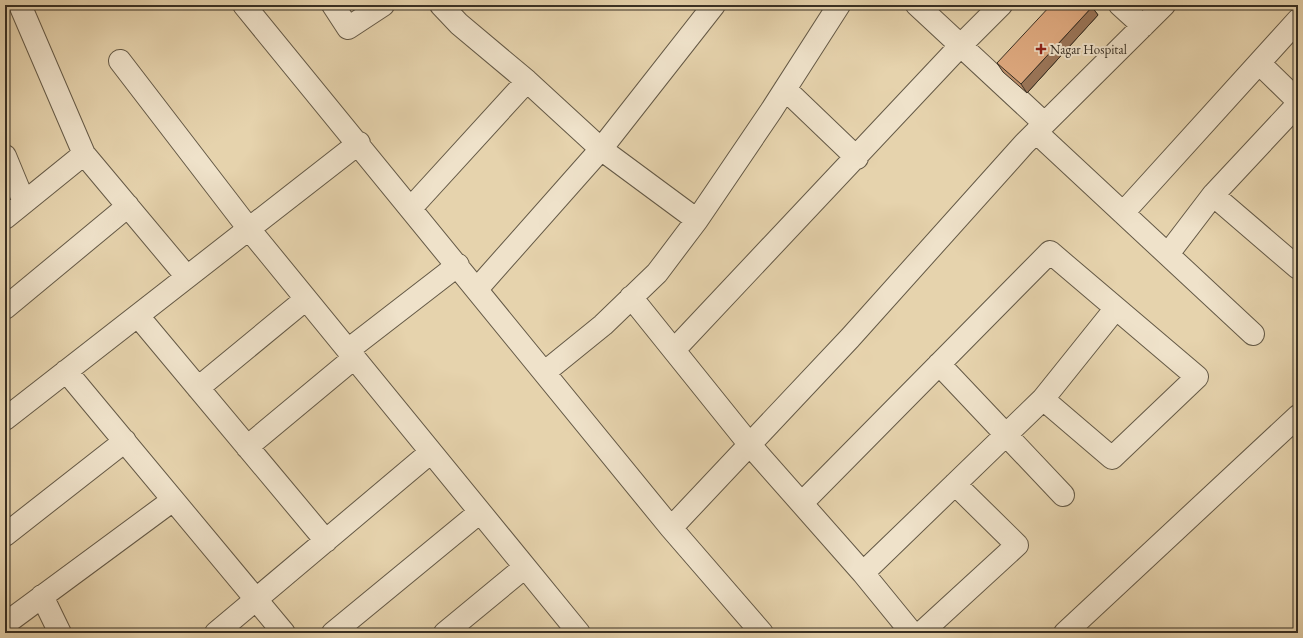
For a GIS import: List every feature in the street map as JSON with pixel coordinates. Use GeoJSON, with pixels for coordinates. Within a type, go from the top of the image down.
{"type":"FeatureCollection","features":[{"type":"Feature","properties":{"kind":"street"},"geometry":{"type":"LineString","coordinates":[[5,14],[16,5]]}},
{"type":"Feature","properties":{"kind":"street"},"geometry":{"type":"LineString","coordinates":[[20,5],[84,154],[187,277]]}},
{"type":"Feature","properties":{"kind":"street"},"geometry":{"type":"LineString","coordinates":[[244,5],[359,143],[671,528],[762,633]]}},
{"type":"Feature","properties":{"kind":"street"},"geometry":{"type":"LineString","coordinates":[[333,5],[348,28],[383,5]]}},
{"type":"Feature","properties":{"kind":"street"},"geometry":{"type":"LineString","coordinates":[[441,5],[459,24],[527,82],[601,149],[697,220]]}},
{"type":"Feature","properties":{"kind":"street"},"geometry":{"type":"LineString","coordinates":[[477,289],[601,149],[714,5]]}},
{"type":"Feature","properties":{"kind":"street"},"geometry":{"type":"LineString","coordinates":[[545,372],[603,325],[657,272],[697,220],[785,89],[839,5]]}},
{"type":"Feature","properties":{"kind":"street"},"geometry":{"type":"LineString","coordinates":[[917,5],[961,45],[1123,213],[1253,334]]}},
{"type":"Feature","properties":{"kind":"street"},"geometry":{"type":"LineString","coordinates":[[674,350],[961,45],[1001,5]]}},
{"type":"Feature","properties":{"kind":"street"},"geometry":{"type":"LineString","coordinates":[[1120,5],[1143,26]]}},
{"type":"Feature","properties":{"kind":"street"},"geometry":{"type":"LineString","coordinates":[[671,528],[850,338],[1040,128],[1164,5]]}},
{"type":"Feature","properties":{"kind":"street"},"geometry":{"type":"LineString","coordinates":[[1123,213],[1298,20]]}},
{"type":"Feature","properties":{"kind":"street"},"geometry":{"type":"LineString","coordinates":[[120,61],[249,229],[579,633]]}},
{"type":"Feature","properties":{"kind":"street"},"geometry":{"type":"LineString","coordinates":[[1259,63],[1298,101]]}},
{"type":"Feature","properties":{"kind":"street"},"geometry":{"type":"LineString","coordinates":[[411,208],[527,82]]}},
{"type":"Feature","properties":{"kind":"street"},"geometry":{"type":"LineString","coordinates":[[785,89],[856,158]]}},
{"type":"Feature","properties":{"kind":"street"},"geometry":{"type":"LineString","coordinates":[[1168,254],[1213,195],[1298,104]]}},
{"type":"Feature","properties":{"kind":"street"},"geometry":{"type":"LineString","coordinates":[[5,419],[359,143]]}},
{"type":"Feature","properties":{"kind":"street"},"geometry":{"type":"LineString","coordinates":[[5,218],[84,154]]}},
{"type":"Feature","properties":{"kind":"street"},"geometry":{"type":"LineString","coordinates":[[5,156],[24,202]]}},
{"type":"Feature","properties":{"kind":"street"},"geometry":{"type":"LineString","coordinates":[[1213,195],[1298,268]]}},
{"type":"Feature","properties":{"kind":"street"},"geometry":{"type":"LineString","coordinates":[[5,308],[128,206]]}},
{"type":"Feature","properties":{"kind":"street"},"geometry":{"type":"LineString","coordinates":[[802,503],[1050,252],[1197,377],[1112,458],[1043,400]]}},
{"type":"Feature","properties":{"kind":"street"},"geometry":{"type":"LineString","coordinates":[[247,447],[351,354],[458,265]]}},
{"type":"Feature","properties":{"kind":"street"},"geometry":{"type":"LineString","coordinates":[[631,297],[750,445],[863,573],[912,633]]}},
{"type":"Feature","properties":{"kind":"street"},"geometry":{"type":"LineString","coordinates":[[198,388],[306,299]]}},
{"type":"Feature","properties":{"kind":"street"},"geometry":{"type":"LineString","coordinates":[[863,573],[1043,400],[1116,308]]}},
{"type":"Feature","properties":{"kind":"street"},"geometry":{"type":"LineString","coordinates":[[138,316],[326,541]]}},
{"type":"Feature","properties":{"kind":"street"},"geometry":{"type":"LineString","coordinates":[[939,364],[1063,495]]}},
{"type":"Feature","properties":{"kind":"street"},"geometry":{"type":"LineString","coordinates":[[66,371],[284,633]]}},
{"type":"Feature","properties":{"kind":"street"},"geometry":{"type":"LineString","coordinates":[[1065,633],[1298,416]]}},
{"type":"Feature","properties":{"kind":"street"},"geometry":{"type":"LineString","coordinates":[[5,535],[125,441]]}},
{"type":"Feature","properties":{"kind":"street"},"geometry":{"type":"LineString","coordinates":[[216,633],[431,452]]}},
{"type":"Feature","properties":{"kind":"street"},"geometry":{"type":"LineString","coordinates":[[921,633],[1017,545],[955,484]]}},
{"type":"Feature","properties":{"kind":"street"},"geometry":{"type":"LineString","coordinates":[[5,624],[173,500]]}},
{"type":"Feature","properties":{"kind":"street"},"geometry":{"type":"LineString","coordinates":[[332,633],[480,512]]}},
{"type":"Feature","properties":{"kind":"street"},"geometry":{"type":"LineString","coordinates":[[445,633],[525,567]]}},
{"type":"Feature","properties":{"kind":"street"},"geometry":{"type":"LineString","coordinates":[[42,596],[60,633]]}},
{"type":"Feature","properties":{"kind":"building"},"geometry":{"type":"Polygon","coordinates":[[[1051,5],[1090,5],[1092,7],[1021,84],[997,63],[1051,5]]]}},
{"type":"Feature","properties":{"kind":"place","name":"Nagar Hospital"},"geometry":{"type":"Point","coordinates":[1041,49]}}]}
